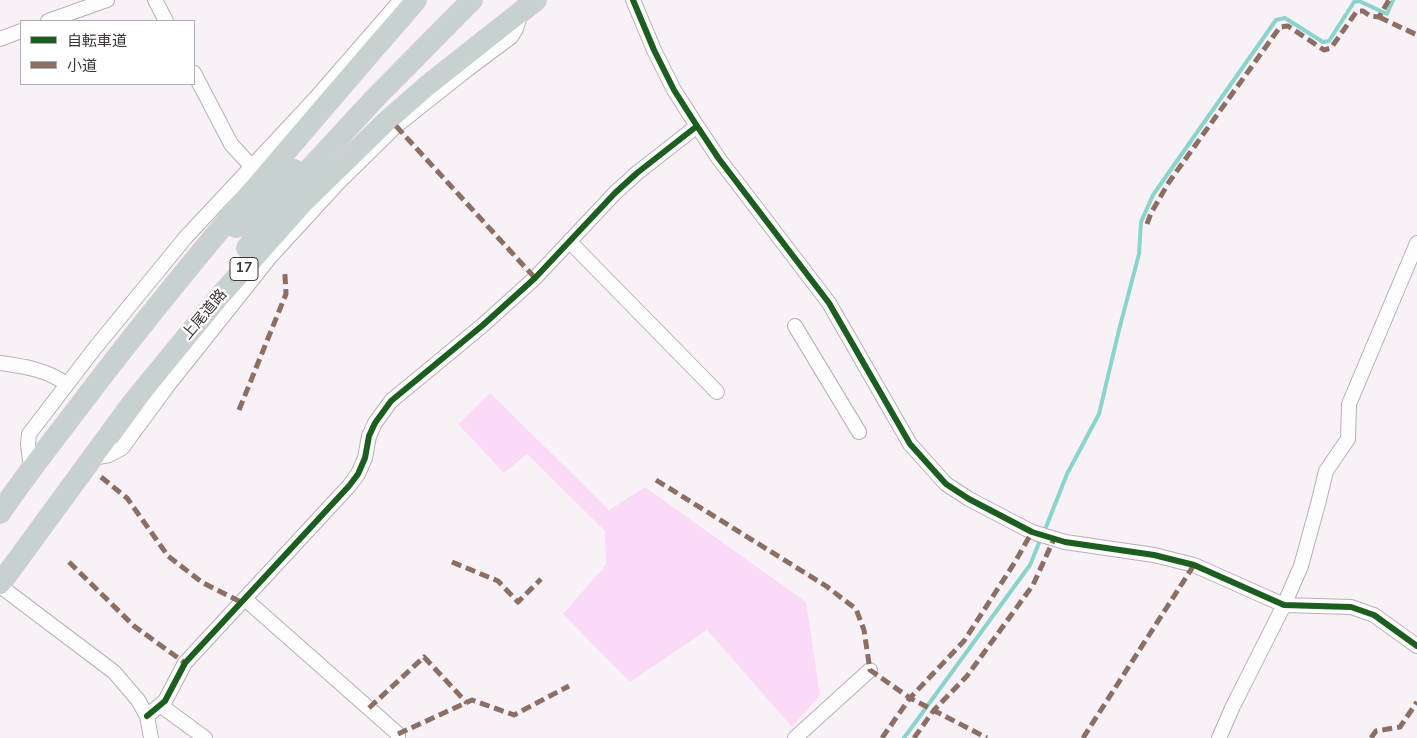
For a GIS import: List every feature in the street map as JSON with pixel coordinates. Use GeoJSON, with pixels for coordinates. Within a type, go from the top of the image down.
{"type":"FeatureCollection","features":[{"type":"Feature","properties":{"kind":"highway"},"geometry":{"type":"LineString","coordinates":[[0,513],[31,469],[127,344],[268,171],[416,0]]}},
{"type":"Feature","properties":{"kind":"highway"},"geometry":{"type":"LineString","coordinates":[[127,344],[198,266],[289,176],[455,0]]}},
{"type":"Feature","properties":{"kind":"highway"},"geometry":{"type":"LineString","coordinates":[[131,406],[203,304],[304,175],[378,95],[472,0]]}},
{"type":"Feature","properties":{"kind":"highway","name":"上尾道路"},"geometry":{"type":"LineString","coordinates":[[0,585],[131,406],[221,295],[304,202],[385,123],[426,87],[528,6]]}},
{"type":"Feature","properties":{"kind":"street"},"geometry":{"type":"LineString","coordinates":[[51,20],[107,0]]}},
{"type":"Feature","properties":{"kind":"street"},"geometry":{"type":"LineString","coordinates":[[155,0],[165,20]]}},
{"type":"Feature","properties":{"kind":"street"},"geometry":{"type":"LineString","coordinates":[[31,469],[28,444],[29,434],[66,384],[186,237],[313,101],[401,0]]}},
{"type":"Feature","properties":{"kind":"street"},"geometry":{"type":"LineString","coordinates":[[633,0],[654,50],[674,90],[697,126],[719,159],[830,303],[910,444],[946,484],[968,499],[1032,532],[1065,542],[1154,555],[1194,565],[1284,605],[1351,607],[1374,615],[1417,646]]}},
{"type":"Feature","properties":{"kind":"street"},"geometry":{"type":"LineString","coordinates":[[92,458],[109,455],[122,448],[166,388],[271,256],[338,183],[396,126],[511,37],[528,6]]}},
{"type":"Feature","properties":{"kind":"street"},"geometry":{"type":"LineString","coordinates":[[0,38],[20,31]]}},
{"type":"Feature","properties":{"kind":"street"},"geometry":{"type":"LineString","coordinates":[[195,75],[231,144],[252,167]]}},
{"type":"Feature","properties":{"kind":"street"},"geometry":{"type":"LineString","coordinates":[[147,716],[165,701],[186,663],[358,474],[365,458],[375,423],[392,401],[483,325],[535,278],[615,193],[637,173],[697,126]]}},
{"type":"Feature","properties":{"kind":"street"},"geometry":{"type":"LineString","coordinates":[[570,242],[717,392]]}},
{"type":"Feature","properties":{"kind":"street"},"geometry":{"type":"LineString","coordinates":[[1219,738],[1301,566],[1326,471],[1348,439],[1349,404],[1417,243]]}},
{"type":"Feature","properties":{"kind":"street"},"geometry":{"type":"LineString","coordinates":[[795,326],[858,432]]}},
{"type":"Feature","properties":{"kind":"street"},"geometry":{"type":"LineString","coordinates":[[0,363],[46,373],[66,384]]}},
{"type":"Feature","properties":{"kind":"street"},"geometry":{"type":"LineString","coordinates":[[0,585],[114,672],[138,700],[147,716],[151,738]]}},
{"type":"Feature","properties":{"kind":"street"},"geometry":{"type":"LineString","coordinates":[[245,599],[398,734],[398,738]]}},
{"type":"Feature","properties":{"kind":"street"},"geometry":{"type":"LineString","coordinates":[[795,738],[870,670]]}},
{"type":"Feature","properties":{"kind":"street"},"geometry":{"type":"LineString","coordinates":[[160,705],[205,738]]}},
{"type":"Feature","properties":{"kind":"shaded area"},"geometry":{"type":"Polygon","coordinates":[[[490,393],[609,510],[645,487],[806,602],[820,695],[792,727],[707,630],[630,682],[563,614],[606,565],[605,531],[527,454],[504,473],[458,424],[490,393]]]}},
{"type":"Feature","properties":{"kind":"waterway"},"geometry":{"type":"LineString","coordinates":[[1044,532],[1067,474],[1099,414],[1139,254],[1141,222],[1153,195],[1276,20],[1285,18],[1323,42],[1329,41],[1354,2],[1359,1],[1387,14],[1393,0]]}},
{"type":"Feature","properties":{"kind":"waterway"},"geometry":{"type":"LineString","coordinates":[[904,738],[1030,565],[1041,538]]}},
{"type":"Feature","properties":{"kind":"marked path"},"geometry":{"type":"LineString","coordinates":[[1147,224],[1151,213],[1169,182],[1280,27],[1288,26],[1324,50],[1331,48],[1357,11],[1363,11],[1370,16],[1379,17],[1389,0]]}},
{"type":"Feature","properties":{"kind":"marked path"},"geometry":{"type":"LineString","coordinates":[[1379,17],[1417,35]]}},
{"type":"Feature","properties":{"kind":"marked path"},"geometry":{"type":"LineString","coordinates":[[396,126],[535,278]]}},
{"type":"Feature","properties":{"kind":"marked path"},"geometry":{"type":"LineString","coordinates":[[239,410],[286,294],[284,270]]}},
{"type":"Feature","properties":{"kind":"marked path"},"geometry":{"type":"LineString","coordinates":[[101,477],[127,498],[168,556],[203,583],[241,602]]}},
{"type":"Feature","properties":{"kind":"marked path"},"geometry":{"type":"LineString","coordinates":[[656,480],[826,586],[856,609],[864,630],[870,670],[910,698],[987,738]]}},
{"type":"Feature","properties":{"kind":"marked path"},"geometry":{"type":"LineString","coordinates":[[882,738],[910,698],[964,641],[1032,532]]}},
{"type":"Feature","properties":{"kind":"marked path"},"geometry":{"type":"LineString","coordinates":[[914,738],[934,710],[967,676],[1033,585],[1054,539]]}},
{"type":"Feature","properties":{"kind":"marked path"},"geometry":{"type":"LineString","coordinates":[[69,562],[134,626],[185,663]]}},
{"type":"Feature","properties":{"kind":"marked path"},"geometry":{"type":"LineString","coordinates":[[452,562],[498,581],[518,602],[541,579]]}},
{"type":"Feature","properties":{"kind":"marked path"},"geometry":{"type":"LineString","coordinates":[[1083,738],[1194,565]]}},
{"type":"Feature","properties":{"kind":"marked path"},"geometry":{"type":"LineString","coordinates":[[369,708],[424,657],[467,703]]}},
{"type":"Feature","properties":{"kind":"marked path"},"geometry":{"type":"LineString","coordinates":[[398,734],[472,700],[514,715],[569,686]]}},
{"type":"Feature","properties":{"kind":"marked path"},"geometry":{"type":"LineString","coordinates":[[1371,738],[1376,731],[1400,727],[1417,702]]}},
{"type":"Feature","properties":{"kind":"cycle path"},"geometry":{"type":"LineString","coordinates":[[633,0],[654,50],[674,90],[697,126],[719,159],[829,303],[910,444],[946,484],[969,499],[1032,532],[1065,542],[1154,555],[1194,565],[1284,605],[1351,607],[1374,615],[1417,646]]}},
{"type":"Feature","properties":{"kind":"cycle path"},"geometry":{"type":"LineString","coordinates":[[147,716],[165,701],[185,663],[349,486],[358,474],[365,458],[369,436],[375,423],[391,401],[483,325],[535,278],[615,193],[637,173],[697,126]]}}]}
